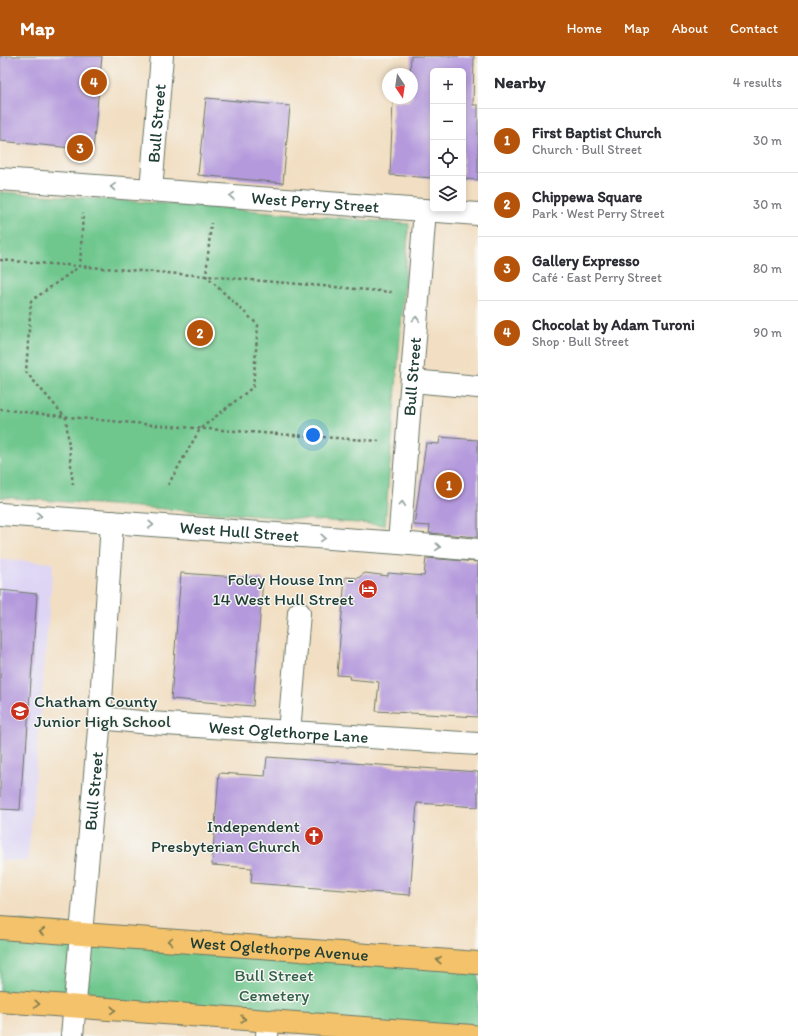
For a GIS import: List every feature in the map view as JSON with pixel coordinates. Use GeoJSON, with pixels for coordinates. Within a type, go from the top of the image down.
{"type":"FeatureCollection","features":[{"type":"Feature","properties":{"kind":"main road","name":"West Oglethorpe Avenue"},"geometry":{"type":"LineString","coordinates":[[0,928],[478,963]]}},
{"type":"Feature","properties":{"kind":"main road"},"geometry":{"type":"LineString","coordinates":[[0,1001],[75,1007],[268,1028],[473,1036]]}},
{"type":"Feature","properties":{"kind":"street","name":"Bull Street"},"geometry":{"type":"LineString","coordinates":[[151,190],[162,56]]}},
{"type":"Feature","properties":{"kind":"street","name":"West Perry Street"},"geometry":{"type":"LineString","coordinates":[[0,179],[478,214]]}},
{"type":"Feature","properties":{"kind":"street","name":"Bull Street"},"geometry":{"type":"LineString","coordinates":[[399,543],[425,210]]}},
{"type":"Feature","properties":{"kind":"street"},"geometry":{"type":"LineString","coordinates":[[412,381],[478,387]]}},
{"type":"Feature","properties":{"kind":"street","name":"West Hull Street"},"geometry":{"type":"LineString","coordinates":[[0,514],[478,550]]}},
{"type":"Feature","properties":{"kind":"street","name":"Bull Street"},"geometry":{"type":"LineString","coordinates":[[72,1036],[100,718],[112,522]]}},
{"type":"Feature","properties":{"kind":"street"},"geometry":{"type":"LineString","coordinates":[[289,732],[299,614]]}},
{"type":"Feature","properties":{"kind":"street","name":"West Oglethorpe Lane"},"geometry":{"type":"LineString","coordinates":[[100,718],[150,723],[478,744]]}},
{"type":"Feature","properties":{"kind":"path"},"geometry":{"type":"LineString","coordinates":[[80,266],[84,206]]}},
{"type":"Feature","properties":{"kind":"path"},"geometry":{"type":"LineString","coordinates":[[206,276],[211,222]]}},
{"type":"Feature","properties":{"kind":"path"},"geometry":{"type":"LineString","coordinates":[[0,260],[418,294]]}},
{"type":"Feature","properties":{"kind":"path"},"geometry":{"type":"LineString","coordinates":[[73,485],[66,418],[26,372],[31,301],[80,266]]}},
{"type":"Feature","properties":{"kind":"path"},"geometry":{"type":"LineString","coordinates":[[168,485],[200,429],[253,387],[258,325],[206,276]]}},
{"type":"Feature","properties":{"kind":"path"},"geometry":{"type":"LineString","coordinates":[[0,409],[66,418],[200,429],[384,441]]}},
{"type":"Feature","properties":{"kind":"shaded area","name":"Chatham County Junior High School"},"geometry":{"type":"Polygon","coordinates":[[[0,559],[53,563],[28,862],[0,860],[0,559]]]}},
{"type":"Feature","properties":{"kind":"green space"},"geometry":{"type":"Polygon","coordinates":[[[0,192],[212,207],[409,224],[385,525],[0,497],[0,192]]]}},
{"type":"Feature","properties":{"kind":"green space","name":"Bull Street Cemetery"},"geometry":{"type":"Polygon","coordinates":[[[0,920],[478,958],[478,1033],[0,1002],[0,920]]]}},
{"type":"Feature","properties":{"kind":"building"},"geometry":{"type":"Polygon","coordinates":[[[0,56],[102,56],[93,150],[0,141],[0,56]]]}},
{"type":"Feature","properties":{"kind":"building"},"geometry":{"type":"Polygon","coordinates":[[[411,56],[474,56],[473,105],[478,105],[478,180],[466,179],[466,68],[430,68],[430,178],[390,175],[393,104],[418,104],[418,68],[410,68],[411,56]]]}},
{"type":"Feature","properties":{"kind":"building"},"geometry":{"type":"Polygon","coordinates":[[[206,98],[290,106],[283,183],[198,175],[206,98]]]}},
{"type":"Feature","properties":{"kind":"building"},"geometry":{"type":"Polygon","coordinates":[[[440,437],[478,440],[478,537],[429,533],[430,526],[414,525],[426,443],[439,444],[440,437]]]}},
{"type":"Feature","properties":{"kind":"building"},"geometry":{"type":"Polygon","coordinates":[[[426,558],[478,562],[478,717],[376,711],[379,682],[349,679],[350,676],[337,675],[345,577],[358,578],[365,573],[388,576],[388,573],[424,576],[426,558]]]}},
{"type":"Feature","properties":{"kind":"building"},"geometry":{"type":"Polygon","coordinates":[[[181,573],[263,579],[253,706],[171,699],[181,573]]]}},
{"type":"Feature","properties":{"kind":"building"},"geometry":{"type":"Polygon","coordinates":[[[0,590],[37,594],[26,752],[24,751],[20,810],[0,809],[0,590]]]}},
{"type":"Feature","properties":{"kind":"building","name":"Independent Presbyterian Church"},"geometry":{"type":"Polygon","coordinates":[[[267,757],[478,772],[478,807],[417,803],[410,895],[251,883],[252,868],[212,865],[219,773],[265,776],[267,757]]]}},
{"type":"Feature","properties":{"kind":"place","name":"Chocolat by Adam Turoni"},"geometry":{"type":"Point","coordinates":[94,82]}},
{"type":"Feature","properties":{"kind":"place","name":"Gallery Expresso"},"geometry":{"type":"Point","coordinates":[80,148]}},
{"type":"Feature","properties":{"kind":"place","name":"Chippewa Square"},"geometry":{"type":"Point","coordinates":[200,333]}},
{"type":"Feature","properties":{"kind":"place","name":"First Baptist Church"},"geometry":{"type":"Point","coordinates":[449,485]}},
{"type":"Feature","properties":{"kind":"place","name":"Foley House Inn - 14 West Hull Street"},"geometry":{"type":"Point","coordinates":[368,589]}},
{"type":"Feature","properties":{"kind":"place","name":"Chatham County Junior High School"},"geometry":{"type":"Point","coordinates":[20,711]}},
{"type":"Feature","properties":{"kind":"place","name":"Independent Presbyterian Church"},"geometry":{"type":"Point","coordinates":[314,836]}}]}
